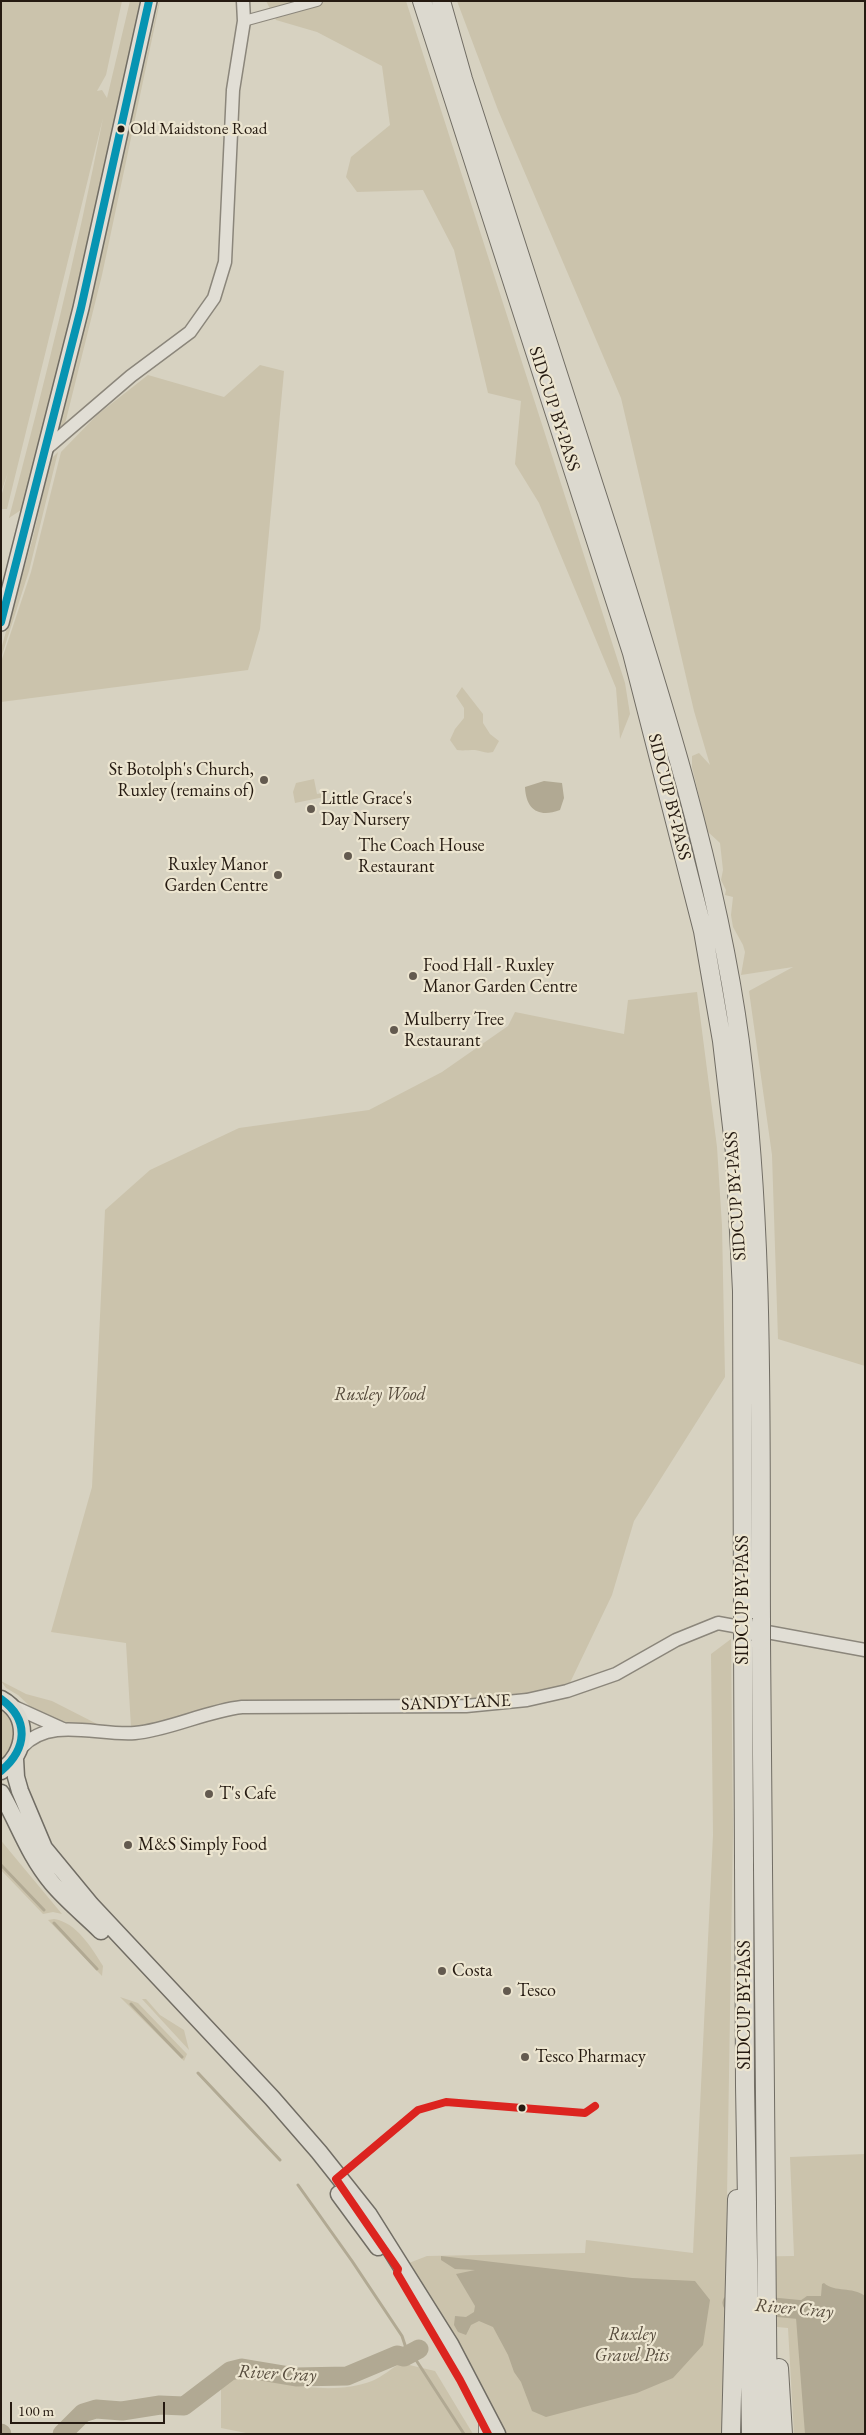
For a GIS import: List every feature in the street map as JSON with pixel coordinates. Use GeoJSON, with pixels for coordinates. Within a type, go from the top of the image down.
{"type":"FeatureCollection","features":[{"type":"Feature","properties":{"kind":"highway","name":"SIDCUP BY-PASS"},"geometry":{"type":"LineString","coordinates":[[422,1],[632,653],[703,931],[722,1041],[735,1153],[742,1291],[746,2086],[742,2257],[751,2434]]}},
{"type":"Feature","properties":{"kind":"highway","name":"SIDCUP BY-PASS"},"geometry":{"type":"LineString","coordinates":[[440,1],[463,79],[645,645],[689,804],[720,927],[739,1040],[752,1152],[759,1291],[768,2434]]}},
{"type":"Feature","properties":{"kind":"highway"},"geometry":{"type":"LineString","coordinates":[[731,2434],[742,2257]]}},
{"type":"Feature","properties":{"kind":"highway"},"geometry":{"type":"LineString","coordinates":[[767,2258],[783,2434]]}},
{"type":"Feature","properties":{"kind":"main road"},"geometry":{"type":"LineString","coordinates":[[1,623],[47,448],[81,308],[149,1]]}},
{"type":"Feature","properties":{"kind":"main road"},"geometry":{"type":"LineString","coordinates":[[5,1701],[19,1719],[22,1729],[16,1777],[44,1848],[87,1910],[118,1941],[120,1950],[299,2129],[300,2138],[315,2155],[397,2273],[488,2432]]}},
{"type":"Feature","properties":{"kind":"main road"},"geometry":{"type":"LineString","coordinates":[[1,1771],[18,1753]]}},
{"type":"Feature","properties":{"kind":"main road"},"geometry":{"type":"LineString","coordinates":[[1,1793],[34,1858],[52,1883],[87,1910],[200,2021],[218,2046],[272,2111],[338,2177],[369,2215],[427,2306],[467,2374],[488,2432]]}},
{"type":"Feature","properties":{"kind":"main road"},"geometry":{"type":"LineString","coordinates":[[338,2177],[336,2180],[398,2269],[397,2273]]}},
{"type":"Feature","properties":{"kind":"street"},"geometry":{"type":"LineString","coordinates":[[47,448],[131,376],[190,332],[214,298],[225,262],[233,90],[244,21],[243,1]]}},
{"type":"Feature","properties":{"kind":"street"},"geometry":{"type":"LineString","coordinates":[[244,21],[317,1]]}},
{"type":"Feature","properties":{"kind":"street","name":"SANDY LANE"},"geometry":{"type":"LineString","coordinates":[[18,1753],[36,1735],[63,1729],[101,1733],[136,1733],[220,1710],[266,1705],[466,1706],[527,1700],[567,1691],[616,1674],[676,1640],[718,1623],[865,1650]]}},
{"type":"Feature","properties":{"kind":"street","name":"SANDY LANE"},"geometry":{"type":"LineString","coordinates":[[5,1701],[63,1729]]}},
{"type":"Feature","properties":{"kind":"green space"},"geometry":{"type":"Polygon","coordinates":[[[1,1],[122,1],[106,75],[97,91],[102,90],[107,98],[130,1],[142,1],[74,304],[24,508],[9,518],[59,319],[103,118],[7,509],[1,509],[1,497],[8,472],[1,493],[1,1]]]}},
{"type":"Feature","properties":{"kind":"green space"},"geometry":{"type":"Polygon","coordinates":[[[159,1],[102,275],[64,428],[60,429],[159,1]]]}},
{"type":"Feature","properties":{"kind":"green space"},"geometry":{"type":"Polygon","coordinates":[[[266,1],[406,1],[625,683],[630,714],[620,739],[616,688],[539,503],[515,464],[521,401],[488,393],[454,250],[423,190],[357,192],[346,177],[351,157],[390,125],[382,66],[317,32],[276,20],[266,1]]]}},
{"type":"Feature","properties":{"kind":"green space"},"geometry":{"type":"Polygon","coordinates":[[[457,1],[865,1],[865,1366],[778,1339],[772,1155],[749,991],[793,967],[741,975],[745,952],[733,927],[731,915],[733,897],[725,895],[726,890],[721,880],[723,870],[720,843],[707,831],[692,767],[692,756],[699,753],[710,765],[694,711],[621,398],[498,110],[457,1]]]}},
{"type":"Feature","properties":{"kind":"green space"},"geometry":{"type":"Polygon","coordinates":[[[260,365],[284,371],[260,629],[248,670],[1,702],[1,662],[31,572],[61,452],[97,415],[148,375],[224,397],[260,365]]]}},
{"type":"Feature","properties":{"kind":"green space"},"geometry":{"type":"Polygon","coordinates":[[[58,452],[29,571],[1,658],[1,649],[32,541],[51,459],[58,452]]]}},
{"type":"Feature","properties":{"kind":"green space"},"geometry":{"type":"Polygon","coordinates":[[[462,687],[483,714],[483,723],[490,734],[499,741],[493,752],[457,750],[450,740],[455,729],[464,718],[464,708],[456,696],[462,687]]]}},
{"type":"Feature","properties":{"kind":"green space"},"geometry":{"type":"Polygon","coordinates":[[[314,779],[317,794],[323,793],[324,797],[295,803],[293,792],[296,783],[314,779]]]}},
{"type":"Feature","properties":{"kind":"green space","name":"Ruxley Wood"},"geometry":{"type":"Polygon","coordinates":[[[697,992],[717,1147],[722,1226],[725,1377],[634,1521],[612,1595],[567,1689],[466,1704],[266,1704],[140,1728],[131,1727],[126,1643],[51,1632],[92,1487],[105,1210],[150,1170],[239,1128],[369,1110],[442,1072],[508,1026],[515,1012],[624,1034],[628,1000],[697,992]]]}},
{"type":"Feature","properties":{"kind":"green space","name":"Ruxley Gravel Pits"},"geometry":{"type":"Polygon","coordinates":[[[731,1639],[733,1831],[726,2257],[794,2256],[790,2157],[865,2154],[865,2434],[794,2434],[788,2328],[725,2322],[724,2434],[506,2434],[474,2370],[409,2263],[427,2256],[585,2253],[586,2240],[693,2253],[713,1835],[711,1654],[731,1639]]]}},
{"type":"Feature","properties":{"kind":"green space"},"geometry":{"type":"Polygon","coordinates":[[[1,1681],[26,1694],[52,1701],[101,1726],[71,1724],[36,1712],[18,1695],[6,1688],[1,1681]]]}},
{"type":"Feature","properties":{"kind":"green space"},"geometry":{"type":"Polygon","coordinates":[[[1,1706],[12,1723],[15,1735],[14,1741],[1,1764],[1,1706]]]}},
{"type":"Feature","properties":{"kind":"green space"},"geometry":{"type":"Polygon","coordinates":[[[1,1840],[62,1914],[53,1912],[43,1914],[1,1870],[1,1840]]]}},
{"type":"Feature","properties":{"kind":"green space"},"geometry":{"type":"Polygon","coordinates":[[[54,1919],[69,1925],[83,1937],[103,1966],[102,1976],[48,1920],[54,1919]]]}},
{"type":"Feature","properties":{"kind":"green space"},"geometry":{"type":"Polygon","coordinates":[[[120,1997],[138,2003],[187,2054],[184,2061],[120,1997]]]}},
{"type":"Feature","properties":{"kind":"green space"},"geometry":{"type":"Polygon","coordinates":[[[142,1999],[146,1999],[160,2015],[184,2030],[189,2050],[142,1999]]]}},
{"type":"Feature","properties":{"kind":"green space"},"geometry":{"type":"Polygon","coordinates":[[[401,2363],[435,2371],[473,2434],[251,2434],[221,2428],[221,2383],[231,2378],[240,2375],[254,2375],[297,2386],[341,2388],[372,2381],[401,2363]]]}},
{"type":"Feature","properties":{"kind":"water"},"geometry":{"type":"Polygon","coordinates":[[[544,781],[562,783],[564,798],[560,810],[546,813],[540,812],[535,810],[528,801],[525,787],[544,781]]]}},
{"type":"Feature","properties":{"kind":"water"},"geometry":{"type":"Polygon","coordinates":[[[441,2256],[632,2278],[695,2281],[710,2300],[703,2345],[673,2378],[637,2393],[546,2417],[532,2411],[521,2382],[514,2372],[508,2355],[493,2327],[479,2321],[471,2325],[466,2335],[458,2332],[454,2325],[455,2316],[466,2317],[474,2312],[475,2306],[456,2274],[475,2270],[455,2269],[441,2260],[441,2256]]]}},
{"type":"Feature","properties":{"kind":"water"},"geometry":{"type":"Polygon","coordinates":[[[824,2283],[833,2288],[855,2291],[865,2296],[865,2434],[805,2434],[796,2318],[794,2312],[789,2307],[807,2296],[821,2296],[822,2284],[824,2283]]]}},
{"type":"Feature","properties":{"kind":"waterway"},"geometry":{"type":"LineString","coordinates":[[1,1865],[44,1910]]}},
{"type":"Feature","properties":{"kind":"waterway"},"geometry":{"type":"LineString","coordinates":[[54,1923],[97,1969]]}},
{"type":"Feature","properties":{"kind":"waterway"},"geometry":{"type":"LineString","coordinates":[[131,2004],[182,2057]]}},
{"type":"Feature","properties":{"kind":"waterway"},"geometry":{"type":"LineString","coordinates":[[198,2073],[280,2160]]}},
{"type":"Feature","properties":{"kind":"waterway"},"geometry":{"type":"LineString","coordinates":[[298,2185],[402,2336],[406,2348],[404,2357],[416,2360],[464,2434]]}},
{"type":"Feature","properties":{"kind":"waterway","name":"River Cray"},"geometry":{"type":"LineString","coordinates":[[732,2303],[814,2311]]}},
{"type":"Feature","properties":{"kind":"waterway","name":"River Cray"},"geometry":{"type":"LineString","coordinates":[[62,2434],[83,2413],[96,2409],[122,2411],[160,2405],[184,2406],[230,2371],[242,2368],[296,2377],[347,2376],[397,2355],[404,2357],[419,2349]]}},
{"type":"Feature","properties":{"kind":"transit line"},"geometry":{"type":"LineString","coordinates":[[1,622],[81,308],[149,1]]}},
{"type":"Feature","properties":{"kind":"transit line"},"geometry":{"type":"LineString","coordinates":[[1,1699],[17,1716],[21,1725],[22,1735],[16,1753],[1,1771]]}},
{"type":"Feature","properties":{"kind":"transit line"},"geometry":{"type":"LineString","coordinates":[[488,2434],[460,2380],[397,2273],[398,2269],[336,2179],[418,2110],[446,2102],[585,2113],[595,2106]]}},
{"type":"Feature","properties":{"kind":"place","name":"Old Maidstone Road"},"geometry":{"type":"Point","coordinates":[121,129]}},
{"type":"Feature","properties":{"kind":"place","name":"St Botolph's Church, Ruxley (remains of)"},"geometry":{"type":"Point","coordinates":[264,780]}},
{"type":"Feature","properties":{"kind":"place","name":"Little Grace's Day Nursery"},"geometry":{"type":"Point","coordinates":[311,809]}},
{"type":"Feature","properties":{"kind":"place","name":"The Coach House Restaurant"},"geometry":{"type":"Point","coordinates":[348,856]}},
{"type":"Feature","properties":{"kind":"place","name":"Ruxley Manor Garden Centre"},"geometry":{"type":"Point","coordinates":[278,875]}},
{"type":"Feature","properties":{"kind":"place","name":"Food Hall - Ruxley Manor Garden Centre"},"geometry":{"type":"Point","coordinates":[413,976]}},
{"type":"Feature","properties":{"kind":"place","name":"Mulberry Tree Restaurant"},"geometry":{"type":"Point","coordinates":[394,1030]}},
{"type":"Feature","properties":{"kind":"place","name":"T's Cafe"},"geometry":{"type":"Point","coordinates":[209,1794]}},
{"type":"Feature","properties":{"kind":"place","name":"M&S Simply Food"},"geometry":{"type":"Point","coordinates":[128,1845]}},
{"type":"Feature","properties":{"kind":"place","name":"Costa"},"geometry":{"type":"Point","coordinates":[442,1971]}},
{"type":"Feature","properties":{"kind":"place","name":"Tesco"},"geometry":{"type":"Point","coordinates":[507,1991]}},
{"type":"Feature","properties":{"kind":"place","name":"Tesco Pharmacy"},"geometry":{"type":"Point","coordinates":[525,2057]}}]}
